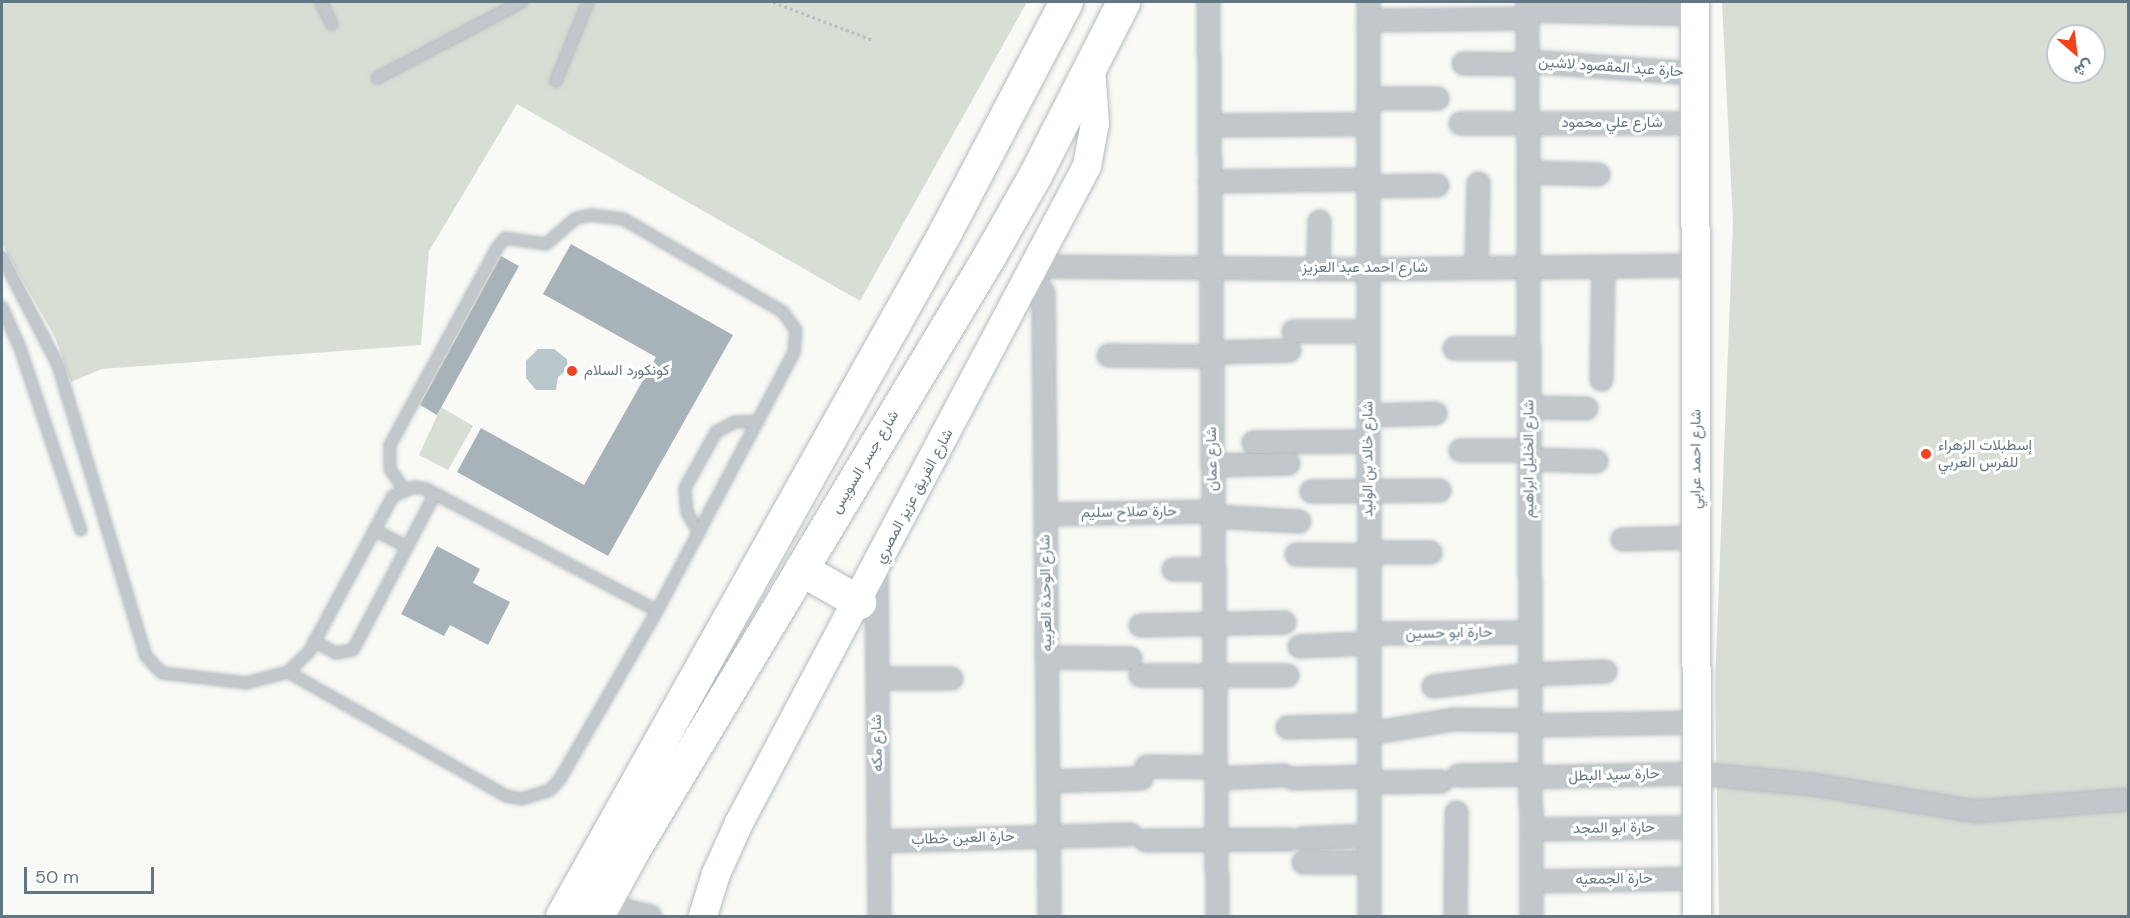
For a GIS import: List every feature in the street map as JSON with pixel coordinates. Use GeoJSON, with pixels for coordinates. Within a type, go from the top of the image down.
{"type":"FeatureCollection","features":[{"type":"Feature","properties":{"kind":"main road"},"geometry":{"type":"LineString","coordinates":[[562,916],[945,232],[1066,2]]}},
{"type":"Feature","properties":{"kind":"main road","name":"شارع جسر السويس"},"geometry":{"type":"LineString","coordinates":[[600,911],[801,569],[989,256],[1091,69],[1123,2]]}},
{"type":"Feature","properties":{"kind":"main road"},"geometry":{"type":"LineString","coordinates":[[987,152],[1007,173],[1035,175]]}},
{"type":"Feature","properties":{"kind":"main road"},"geometry":{"type":"LineString","coordinates":[[945,232],[963,215],[976,211],[984,220],[989,256]]}},
{"type":"Feature","properties":{"kind":"main road"},"geometry":{"type":"LineString","coordinates":[[801,569],[859,602]]}},
{"type":"Feature","properties":{"kind":"street","name":"شارع عمان"},"geometry":{"type":"LineString","coordinates":[[1208,2],[1217,916]]}},
{"type":"Feature","properties":{"kind":"street"},"geometry":{"type":"LineString","coordinates":[[1368,10],[1695,8]]}},
{"type":"Feature","properties":{"kind":"street","name":"شارع احمد عرابي"},"geometry":{"type":"LineString","coordinates":[[1695,8],[1697,916]]}},
{"type":"Feature","properties":{"kind":"street","name":"شارع خالد بن الوليد"},"geometry":{"type":"LineString","coordinates":[[1368,10],[1370,916]]}},
{"type":"Feature","properties":{"kind":"street","name":"شارع الخليل ابراهيم"},"geometry":{"type":"LineString","coordinates":[[1528,10],[1531,916]]}},
{"type":"Feature","properties":{"kind":"street","name":"حارة عبد المقصود لاشين"},"geometry":{"type":"LineString","coordinates":[[1463,63],[1528,63],[1695,73]]}},
{"type":"Feature","properties":{"kind":"street","name":"شارع الفريق عزيز المصري"},"geometry":{"type":"LineString","coordinates":[[703,916],[716,874],[739,823],[859,602],[1089,160],[1095,123],[1091,69]]}},
{"type":"Feature","properties":{"kind":"street"},"geometry":{"type":"LineString","coordinates":[[1368,98],[1437,98]]}},
{"type":"Feature","properties":{"kind":"street","name":"شارع علي محمود"},"geometry":{"type":"LineString","coordinates":[[1460,123],[1695,123]]}},
{"type":"Feature","properties":{"kind":"street"},"geometry":{"type":"LineString","coordinates":[[1209,125],[1368,124]]}},
{"type":"Feature","properties":{"kind":"street"},"geometry":{"type":"LineString","coordinates":[[1528,172],[1598,174]]}},
{"type":"Feature","properties":{"kind":"street"},"geometry":{"type":"LineString","coordinates":[[1209,181],[1437,185]]}},
{"type":"Feature","properties":{"kind":"street"},"geometry":{"type":"LineString","coordinates":[[1476,267],[1478,183]]}},
{"type":"Feature","properties":{"kind":"street"},"geometry":{"type":"LineString","coordinates":[[1318,269],[1319,221]]}},
{"type":"Feature","properties":{"kind":"street","name":"شارع احمد عبد العزيز"},"geometry":{"type":"LineString","coordinates":[[1033,269],[1210,267],[1367,270],[1528,265],[1696,266]]}},
{"type":"Feature","properties":{"kind":"street"},"geometry":{"type":"LineString","coordinates":[[1601,379],[1603,266]]}},
{"type":"Feature","properties":{"kind":"street","name":"شارع الوحدة العربيه"},"geometry":{"type":"LineString","coordinates":[[1033,269],[1043,293],[1049,916]]}},
{"type":"Feature","properties":{"kind":"street"},"geometry":{"type":"LineString","coordinates":[[1108,355],[1211,354],[1291,340],[1368,331]]}},
{"type":"Feature","properties":{"kind":"street"},"geometry":{"type":"LineString","coordinates":[[1454,348],[1529,348]]}},
{"type":"Feature","properties":{"kind":"street"},"geometry":{"type":"LineString","coordinates":[[1529,407],[1586,408]]}},
{"type":"Feature","properties":{"kind":"street"},"geometry":{"type":"LineString","coordinates":[[1368,415],[1435,413]]}},
{"type":"Feature","properties":{"kind":"street"},"geometry":{"type":"LineString","coordinates":[[1252,442],[1368,441]]}},
{"type":"Feature","properties":{"kind":"street"},"geometry":{"type":"LineString","coordinates":[[1460,450],[1596,461]]}},
{"type":"Feature","properties":{"kind":"street"},"geometry":{"type":"LineString","coordinates":[[1212,465],[1288,463]]}},
{"type":"Feature","properties":{"kind":"street"},"geometry":{"type":"LineString","coordinates":[[1311,491],[1439,490]]}},
{"type":"Feature","properties":{"kind":"street","name":"حارة صلاح سليم"},"geometry":{"type":"LineString","coordinates":[[1045,514],[1213,513],[1299,521]]}},
{"type":"Feature","properties":{"kind":"street"},"geometry":{"type":"LineString","coordinates":[[1622,539],[1696,537]]}},
{"type":"Feature","properties":{"kind":"street"},"geometry":{"type":"LineString","coordinates":[[1296,554],[1430,552]]}},
{"type":"Feature","properties":{"kind":"street","name":"شارع مكه"},"geometry":{"type":"LineString","coordinates":[[876,569],[879,916]]}},
{"type":"Feature","properties":{"kind":"street"},"geometry":{"type":"LineString","coordinates":[[1173,569],[1214,569]]}},
{"type":"Feature","properties":{"kind":"street"},"geometry":{"type":"LineString","coordinates":[[1140,625],[1284,622]]}},
{"type":"Feature","properties":{"kind":"street","name":"حارة ابو حسين"},"geometry":{"type":"LineString","coordinates":[[1299,646],[1369,638],[1530,632]]}},
{"type":"Feature","properties":{"kind":"street"},"geometry":{"type":"LineString","coordinates":[[1046,657],[1215,676],[1287,675]]}},
{"type":"Feature","properties":{"kind":"street"},"geometry":{"type":"LineString","coordinates":[[1433,686],[1530,674],[1605,671]]}},
{"type":"Feature","properties":{"kind":"street"},"geometry":{"type":"LineString","coordinates":[[877,678],[951,678]]}},
{"type":"Feature","properties":{"kind":"street"},"geometry":{"type":"LineString","coordinates":[[1287,727],[1369,729],[1454,719],[1530,723],[1697,722]]}},
{"type":"Feature","properties":{"kind":"street","name":"حارة سيد البطل"},"geometry":{"type":"LineString","coordinates":[[1048,781],[1144,772],[1369,779],[1697,773],[1812,784],[1975,811],[2128,799]]}},
{"type":"Feature","properties":{"kind":"street"},"geometry":{"type":"LineString","coordinates":[[1455,916],[1456,812]]}},
{"type":"Feature","properties":{"kind":"street","name":"حارة ابو المجد"},"geometry":{"type":"LineString","coordinates":[[1530,829],[1697,827]]}},
{"type":"Feature","properties":{"kind":"street","name":"حارة العين خطاب"},"geometry":{"type":"LineString","coordinates":[[878,841],[1048,836],[1296,838],[1369,834]]}},
{"type":"Feature","properties":{"kind":"street"},"geometry":{"type":"LineString","coordinates":[[1303,862],[1369,862]]}},
{"type":"Feature","properties":{"kind":"street","name":"حارة الجمعيه"},"geometry":{"type":"LineString","coordinates":[[1531,881],[1697,878]]}},
{"type":"Feature","properties":{"kind":"street"},"geometry":{"type":"LineString","coordinates":[[600,911],[650,916]]}},
{"type":"Feature","properties":{"kind":"lane"},"geometry":{"type":"LineString","coordinates":[[321,2],[332,25]]}},
{"type":"Feature","properties":{"kind":"lane"},"geometry":{"type":"LineString","coordinates":[[377,78],[522,2]]}},
{"type":"Feature","properties":{"kind":"lane"},"geometry":{"type":"LineString","coordinates":[[556,81],[588,2]]}},
{"type":"Feature","properties":{"kind":"lane"},"geometry":{"type":"LineString","coordinates":[[288,672],[506,796],[536,797],[560,779],[657,611],[794,352],[796,330],[791,320],[631,222],[584,215],[546,244],[531,244],[512,236],[500,242],[390,445],[390,469],[404,489]]}},
{"type":"Feature","properties":{"kind":"lane"},"geometry":{"type":"LineString","coordinates":[[2,257],[58,365],[146,656],[152,666],[174,678],[246,683],[288,672],[315,641],[393,496],[404,489],[414,487],[435,494],[657,611]]}},
{"type":"Feature","properties":{"kind":"lane"},"geometry":{"type":"LineString","coordinates":[[2,307],[20,348],[81,530]]}},
{"type":"Feature","properties":{"kind":"lane"},"geometry":{"type":"LineString","coordinates":[[699,533],[687,512],[685,488],[716,432],[735,422],[758,421]]}},
{"type":"Feature","properties":{"kind":"lane"},"geometry":{"type":"LineString","coordinates":[[315,641],[336,653],[353,650],[435,494]]}},
{"type":"Feature","properties":{"kind":"lane"},"geometry":{"type":"LineString","coordinates":[[374,530],[407,547]]}},
{"type":"Feature","properties":{"kind":"path"},"geometry":{"type":"LineString","coordinates":[[773,2],[873,40]]}},
{"type":"Feature","properties":{"kind":"shaded area"},"geometry":{"type":"Polygon","coordinates":[[[2,2],[1027,2],[860,301],[517,104],[429,251],[421,345],[102,369],[71,382],[55,337],[2,244],[2,2]]]}},
{"type":"Feature","properties":{"kind":"shaded area","name":"إسطبلات الزهراء للفرس العربي"},"geometry":{"type":"Polygon","coordinates":[[[1722,2],[2128,2],[2128,916],[1719,916],[1715,685],[1733,222],[1722,2]]]}},
{"type":"Feature","properties":{"kind":"shaded area"},"geometry":{"type":"Polygon","coordinates":[[[538,349],[554,349],[567,359],[568,369],[558,377],[556,390],[536,390],[526,378],[526,361],[538,349]]]}},
{"type":"Feature","properties":{"kind":"shaded area"},"geometry":{"type":"Polygon","coordinates":[[[441,407],[473,426],[448,470],[419,455],[441,407]]]}},
{"type":"Feature","properties":{"kind":"building"},"geometry":{"type":"Polygon","coordinates":[[[571,244],[733,335],[608,556],[457,472],[481,428],[584,485],[656,357],[543,294],[571,244]]]}},
{"type":"Feature","properties":{"kind":"building"},"geometry":{"type":"Polygon","coordinates":[[[501,256],[519,266],[437,415],[420,405],[501,256]]]}},
{"type":"Feature","properties":{"kind":"building"},"geometry":{"type":"Polygon","coordinates":[[[437,546],[480,569],[473,583],[510,602],[488,645],[450,625],[444,636],[401,614],[437,546]]]}},
{"type":"Feature","properties":{"kind":"place","name":"كونكورد السلام"},"geometry":{"type":"Point","coordinates":[572,371]}},
{"type":"Feature","properties":{"kind":"place","name":"إسطبلات الزهراء للفرس العربي"},"geometry":{"type":"Point","coordinates":[1926,454]}}]}
